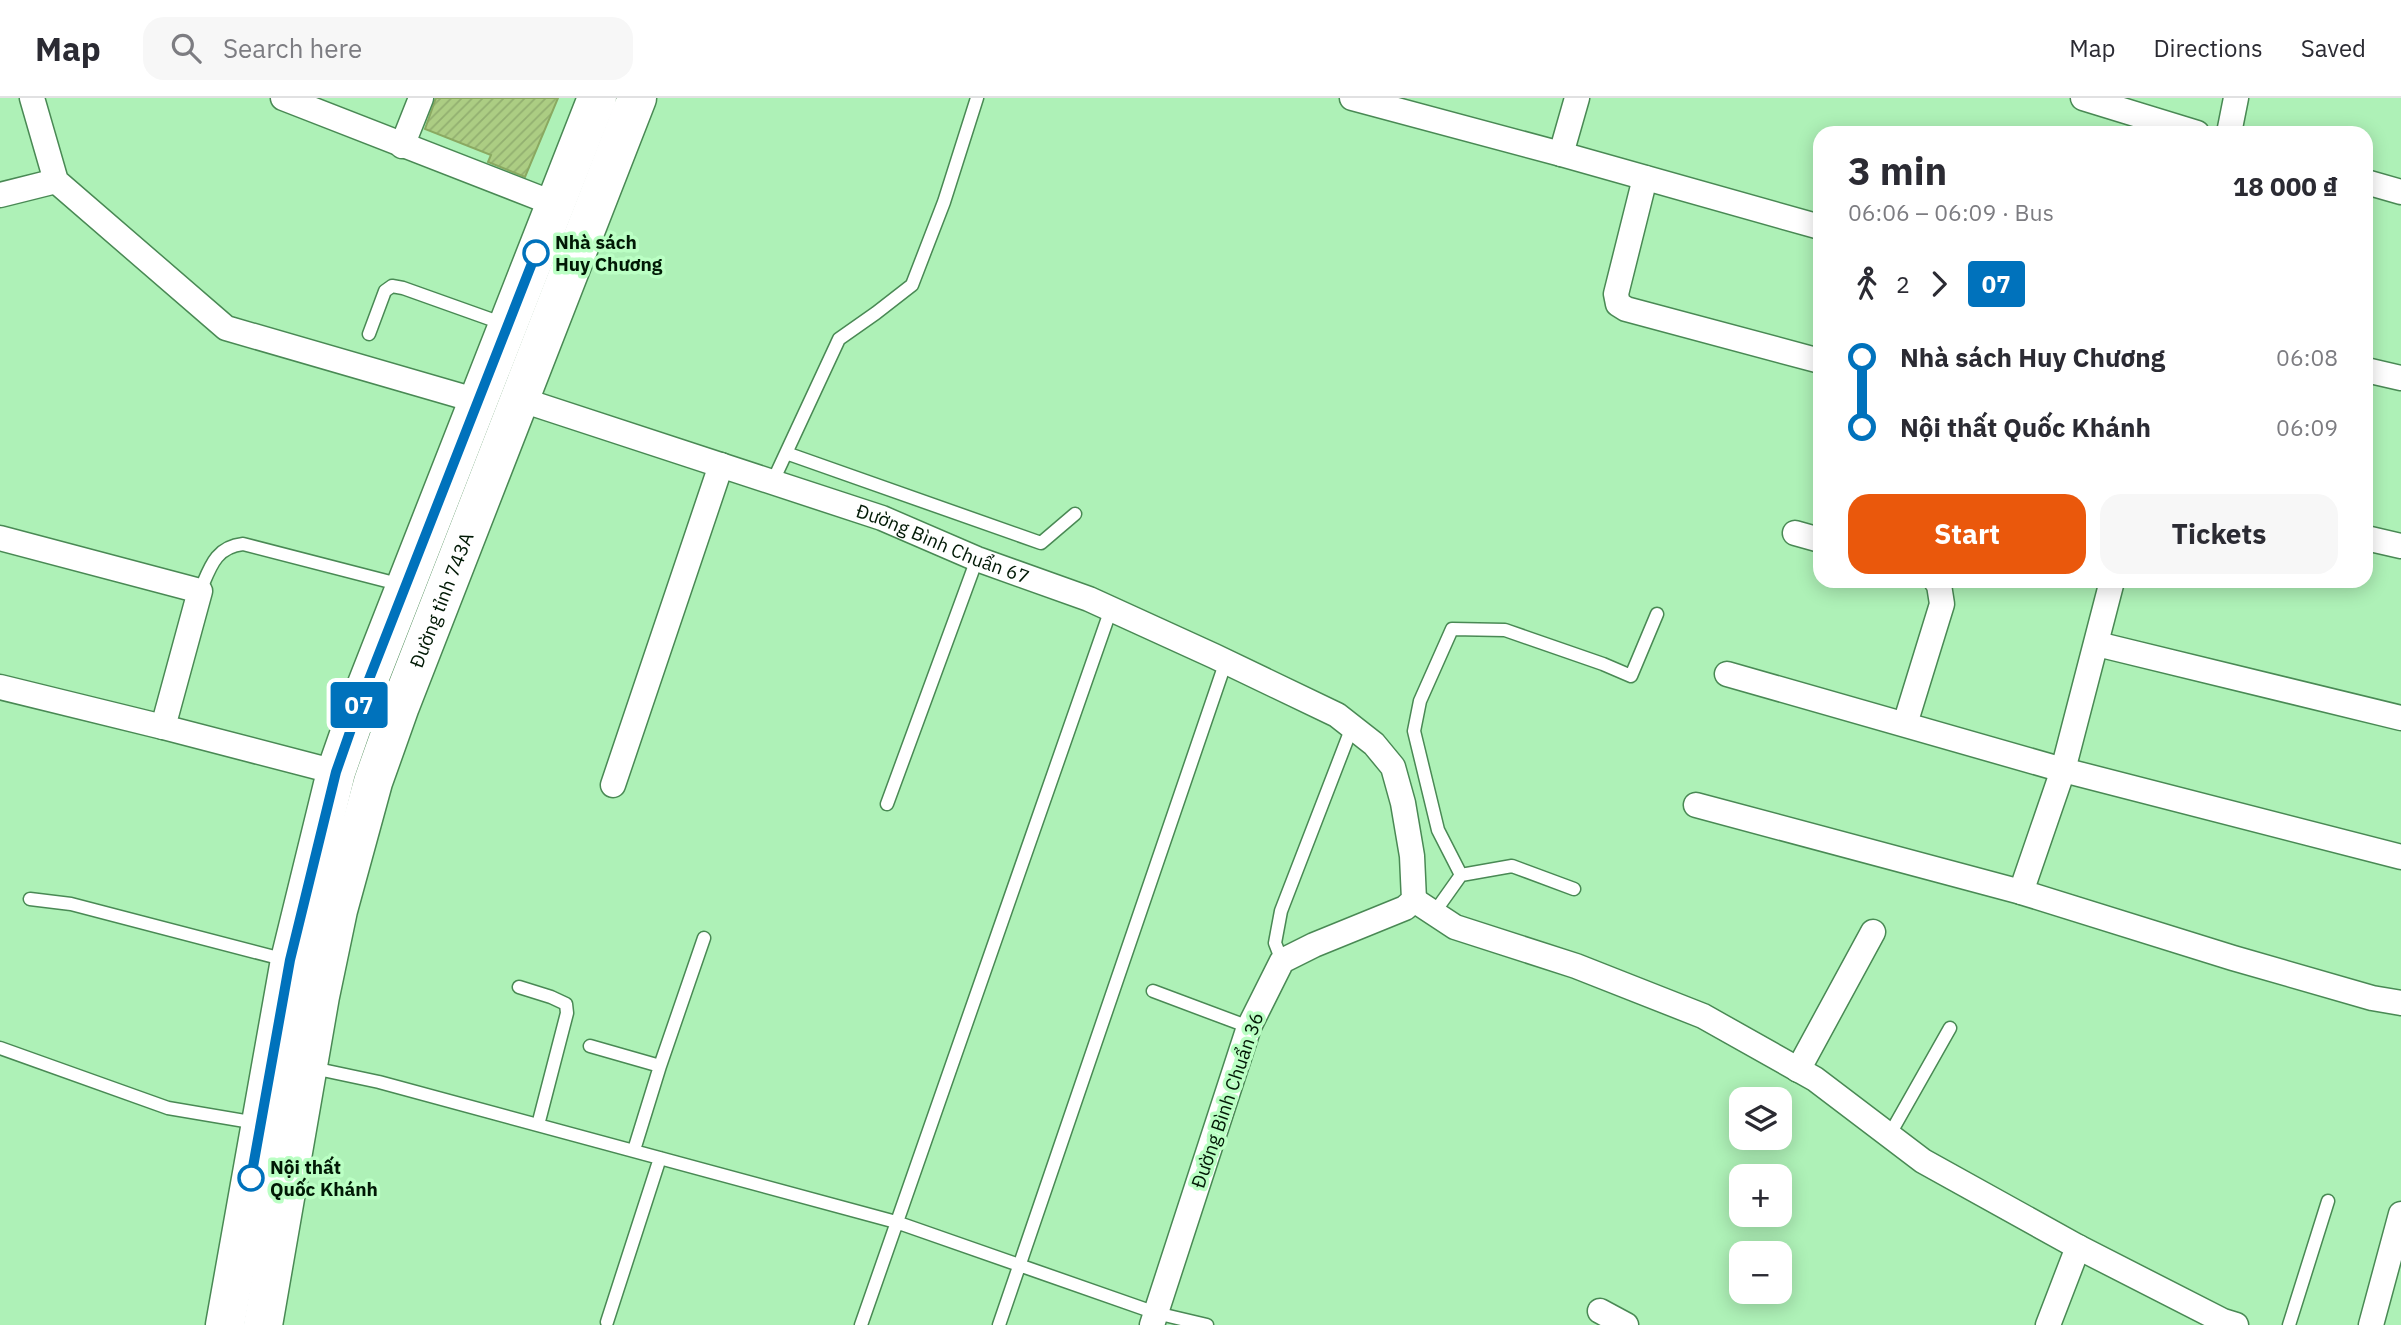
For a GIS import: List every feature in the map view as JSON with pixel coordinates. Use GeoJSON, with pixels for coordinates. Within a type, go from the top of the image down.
{"type":"FeatureCollection","features":[{"type":"Feature","properties":{"kind":"main road","name":"Đường tỉnh 743A"},"geometry":{"type":"LineString","coordinates":[[225,1325],[290,960],[336,772],[405,586],[597,98]]}},
{"type":"Feature","properties":{"kind":"main road","name":"Đường tỉnh 743A"},"geometry":{"type":"LineString","coordinates":[[263,1325],[320,996],[338,909],[373,782],[400,706],[637,98]]}},
{"type":"Feature","properties":{"kind":"street"},"geometry":{"type":"LineString","coordinates":[[32,98],[56,181],[226,328],[478,401]]}},
{"type":"Feature","properties":{"kind":"street"},"geometry":{"type":"LineString","coordinates":[[283,98],[321,105],[402,146],[555,204]]}},
{"type":"Feature","properties":{"kind":"street"},"geometry":{"type":"LineString","coordinates":[[402,146],[421,98]]}},
{"type":"Feature","properties":{"kind":"street"},"geometry":{"type":"LineString","coordinates":[[1352,98],[1560,153],[1813,226]]}},
{"type":"Feature","properties":{"kind":"street"},"geometry":{"type":"LineString","coordinates":[[1560,153],[1577,98]]}},
{"type":"Feature","properties":{"kind":"street"},"geometry":{"type":"LineString","coordinates":[[2083,98],[2174,126]]}},
{"type":"Feature","properties":{"kind":"street"},"geometry":{"type":"LineString","coordinates":[[2230,126],[2236,98]]}},
{"type":"Feature","properties":{"kind":"street"},"geometry":{"type":"LineString","coordinates":[[1645,178],[1616,295],[1618,304],[1626,309],[1813,358]]}},
{"type":"Feature","properties":{"kind":"street"},"geometry":{"type":"LineString","coordinates":[[0,195],[56,181]]}},
{"type":"Feature","properties":{"kind":"street"},"geometry":{"type":"LineString","coordinates":[[2373,184],[2401,192]]}},
{"type":"Feature","properties":{"kind":"street"},"geometry":{"type":"LineString","coordinates":[[2373,372],[2401,378]]}},
{"type":"Feature","properties":{"kind":"street","name":"Đường Bình Chuẩn 67"},"geometry":{"type":"LineString","coordinates":[[519,399],[882,518],[977,559],[1111,609],[1337,715],[1352,727]]}},
{"type":"Feature","properties":{"kind":"street"},"geometry":{"type":"LineString","coordinates":[[613,785],[721,466]]}},
{"type":"Feature","properties":{"kind":"street"},"geometry":{"type":"LineString","coordinates":[[1795,533],[1813,538]]}},
{"type":"Feature","properties":{"kind":"street"},"geometry":{"type":"LineString","coordinates":[[0,538],[200,591],[163,727]]}},
{"type":"Feature","properties":{"kind":"street"},"geometry":{"type":"LineString","coordinates":[[2373,540],[2401,546]]}},
{"type":"Feature","properties":{"kind":"street"},"geometry":{"type":"LineString","coordinates":[[1905,724],[1942,604],[1939,588]]}},
{"type":"Feature","properties":{"kind":"street"},"geometry":{"type":"LineString","coordinates":[[2021,892],[2063,770],[2110,588]]}},
{"type":"Feature","properties":{"kind":"street"},"geometry":{"type":"LineString","coordinates":[[2097,643],[2401,718]]}},
{"type":"Feature","properties":{"kind":"street"},"geometry":{"type":"LineString","coordinates":[[1727,674],[2063,770],[2401,857]]}},
{"type":"Feature","properties":{"kind":"street"},"geometry":{"type":"LineString","coordinates":[[0,687],[336,772]]}},
{"type":"Feature","properties":{"kind":"street"},"geometry":{"type":"LineString","coordinates":[[1352,727],[1374,744],[1393,767],[1404,803],[1414,875],[1424,906],[1455,927],[1576,966],[1703,1016],[1815,1079],[1923,1161],[2078,1247],[2223,1321],[2236,1325]]}},
{"type":"Feature","properties":{"kind":"street"},"geometry":{"type":"LineString","coordinates":[[1696,805],[2021,892],[2233,958],[2372,998],[2401,1003]]}},
{"type":"Feature","properties":{"kind":"street"},"geometry":{"type":"LineString","coordinates":[[1282,961],[1405,908],[1424,906]]}},
{"type":"Feature","properties":{"kind":"street"},"geometry":{"type":"LineString","coordinates":[[1798,1070],[1873,932]]}},
{"type":"Feature","properties":{"kind":"street","name":"Đường Bình Chuẩn 36"},"geometry":{"type":"LineString","coordinates":[[1154,1319],[1249,1027],[1282,961]]}},
{"type":"Feature","properties":{"kind":"street"},"geometry":{"type":"LineString","coordinates":[[2371,1325],[2401,1213]]}},
{"type":"Feature","properties":{"kind":"street"},"geometry":{"type":"LineString","coordinates":[[2048,1325],[2078,1247]]}},
{"type":"Feature","properties":{"kind":"street"},"geometry":{"type":"LineString","coordinates":[[1600,1311],[1626,1325]]}},
{"type":"Feature","properties":{"kind":"lane"},"geometry":{"type":"LineString","coordinates":[[773,481],[839,339],[912,285],[944,202],[977,98]]}},
{"type":"Feature","properties":{"kind":"lane"},"geometry":{"type":"LineString","coordinates":[[369,334],[385,291],[392,286],[508,326]]}},
{"type":"Feature","properties":{"kind":"lane"},"geometry":{"type":"LineString","coordinates":[[786,453],[1041,543],[1075,514]]}},
{"type":"Feature","properties":{"kind":"lane"},"geometry":{"type":"LineString","coordinates":[[200,591],[219,553],[229,546],[243,544],[405,586]]}},
{"type":"Feature","properties":{"kind":"lane"},"geometry":{"type":"LineString","coordinates":[[887,804],[977,559]]}},
{"type":"Feature","properties":{"kind":"lane"},"geometry":{"type":"LineString","coordinates":[[861,1325],[1111,609]]}},
{"type":"Feature","properties":{"kind":"lane"},"geometry":{"type":"LineString","coordinates":[[1461,875],[1438,831],[1414,732],[1420,701],[1452,628],[1505,630],[1631,676],[1657,614]]}},
{"type":"Feature","properties":{"kind":"lane"},"geometry":{"type":"LineString","coordinates":[[999,1325],[1226,661]]}},
{"type":"Feature","properties":{"kind":"lane"},"geometry":{"type":"LineString","coordinates":[[1282,961],[1275,943],[1281,911],[1352,727]]}},
{"type":"Feature","properties":{"kind":"lane"},"geometry":{"type":"LineString","coordinates":[[1424,906],[1461,875],[1512,866],[1574,890]]}},
{"type":"Feature","properties":{"kind":"lane"},"geometry":{"type":"LineString","coordinates":[[30,898],[71,904],[290,960]]}},
{"type":"Feature","properties":{"kind":"lane"},"geometry":{"type":"LineString","coordinates":[[634,1150],[704,938]]}},
{"type":"Feature","properties":{"kind":"lane"},"geometry":{"type":"LineString","coordinates":[[519,987],[566,1004],[567,1013],[538,1125]]}},
{"type":"Feature","properties":{"kind":"lane"},"geometry":{"type":"LineString","coordinates":[[1153,991],[1249,1027]]}},
{"type":"Feature","properties":{"kind":"lane"},"geometry":{"type":"LineString","coordinates":[[1890,1135],[1950,1028]]}},
{"type":"Feature","properties":{"kind":"lane"},"geometry":{"type":"LineString","coordinates":[[590,1046],[660,1066]]}},
{"type":"Feature","properties":{"kind":"lane"},"geometry":{"type":"LineString","coordinates":[[0,1048],[168,1108],[261,1124]]}},
{"type":"Feature","properties":{"kind":"lane"},"geometry":{"type":"LineString","coordinates":[[309,1067],[379,1082],[896,1222],[1020,1266],[1154,1319],[1207,1325]]}},
{"type":"Feature","properties":{"kind":"lane"},"geometry":{"type":"LineString","coordinates":[[607,1322],[660,1158]]}},
{"type":"Feature","properties":{"kind":"lane"},"geometry":{"type":"LineString","coordinates":[[2289,1325],[2328,1201]]}},
{"type":"Feature","properties":{"kind":"building"},"geometry":{"type":"Polygon","coordinates":[[[436,98],[558,98],[525,177],[488,162],[491,155],[425,129],[436,98]]]}},
{"type":"Feature","properties":{"kind":"bus line","name":"07"},"geometry":{"type":"LineString","coordinates":[[251,1178],[290,960],[314,853],[336,772],[364,692],[536,253]]}},
{"type":"Feature","properties":{"kind":"place","name":"Nhà sách Huy Chương"},"geometry":{"type":"Point","coordinates":[536,253]}},
{"type":"Feature","properties":{"kind":"place","name":"Nội thất Quốc Khánh"},"geometry":{"type":"Point","coordinates":[251,1178]}}]}
